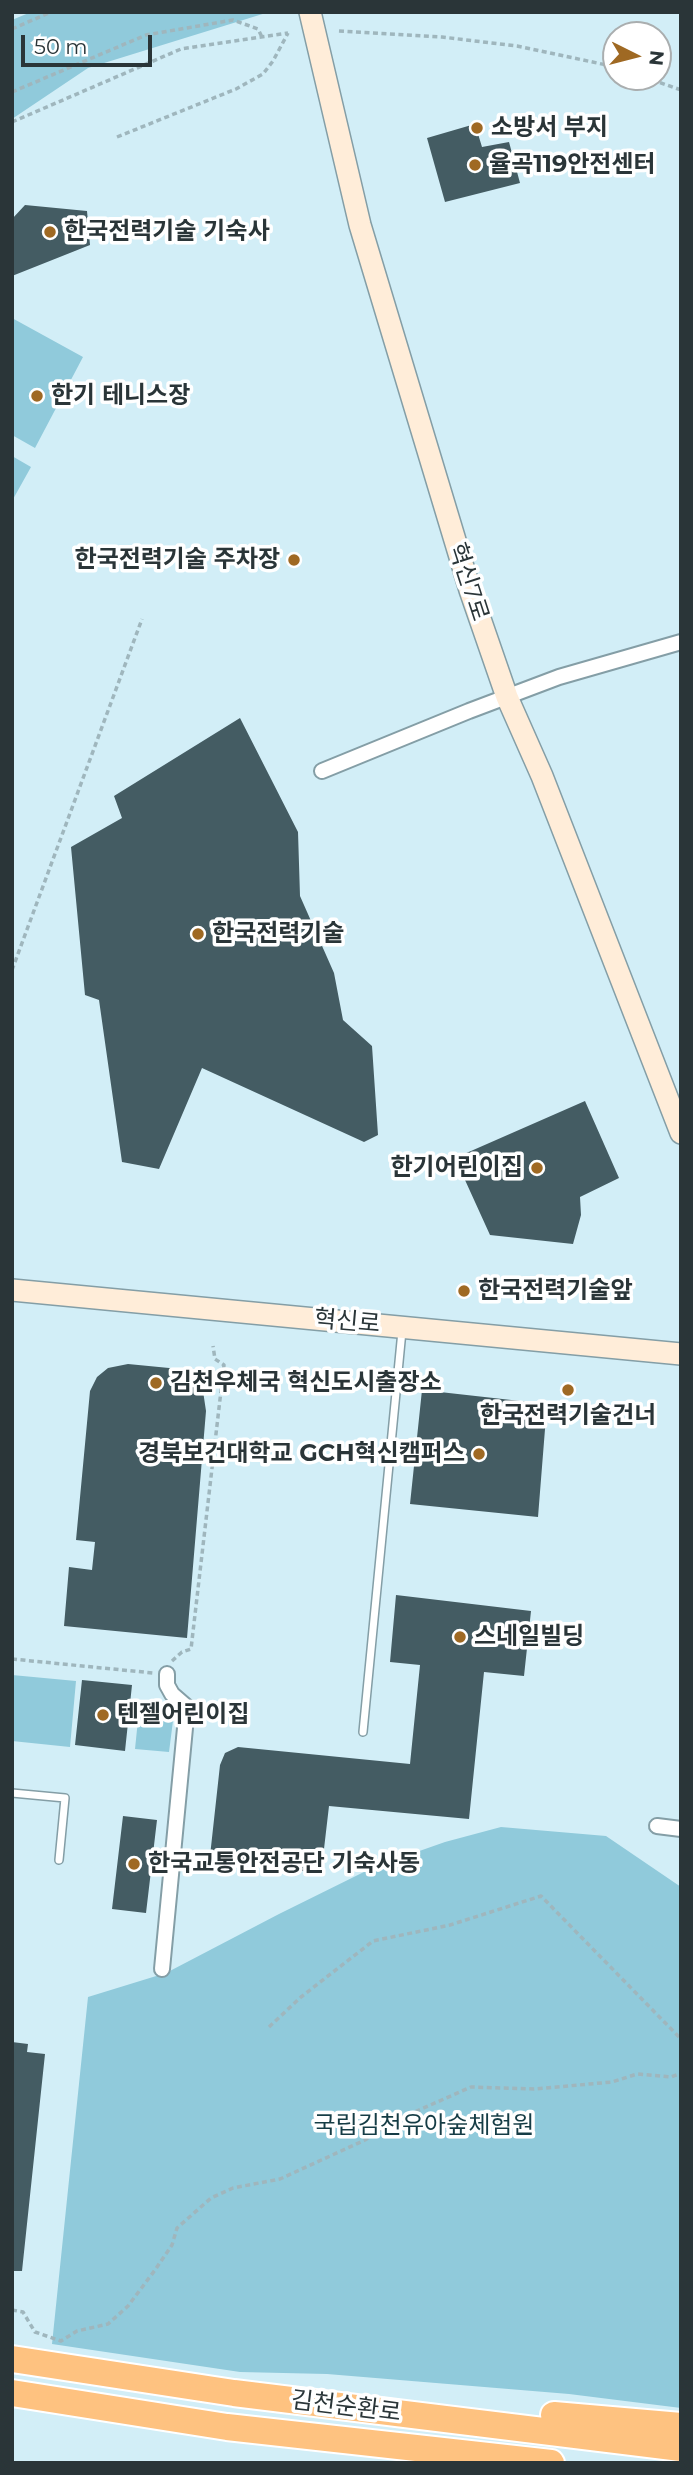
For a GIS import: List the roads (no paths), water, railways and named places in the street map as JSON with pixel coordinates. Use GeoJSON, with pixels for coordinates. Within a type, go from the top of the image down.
{"type":"FeatureCollection","features":[{"type":"Feature","properties":{"kind":"highway","name":"김천순환로"},"geometry":{"type":"LineString","coordinates":[[12,2359],[234,2393],[681,2448]]}},
{"type":"Feature","properties":{"kind":"highway","name":"김천순환로"},"geometry":{"type":"LineString","coordinates":[[12,2393],[227,2427],[551,2463]]}},
{"type":"Feature","properties":{"kind":"highway"},"geometry":{"type":"LineString","coordinates":[[234,2393],[391,2402],[681,2426]]}},
{"type":"Feature","properties":{"kind":"highway"},"geometry":{"type":"LineString","coordinates":[[227,2427],[378,2463]]}},
{"type":"Feature","properties":{"kind":"street","name":"혁신7로"},"geometry":{"type":"LineString","coordinates":[[310,12],[360,225],[470,590],[508,697],[547,788],[681,1133]]}},
{"type":"Feature","properties":{"kind":"street"},"geometry":{"type":"LineString","coordinates":[[322,771],[559,677],[681,642]]}},
{"type":"Feature","properties":{"kind":"street","name":"혁신로"},"geometry":{"type":"LineString","coordinates":[[12,1290],[681,1354]]}},
{"type":"Feature","properties":{"kind":"street"},"geometry":{"type":"LineString","coordinates":[[162,1969],[187,1707],[172,1695],[167,1685],[167,1674]]}},
{"type":"Feature","properties":{"kind":"street"},"geometry":{"type":"LineString","coordinates":[[657,1826],[681,1829]]}},
{"type":"Feature","properties":{"kind":"lane"},"geometry":{"type":"LineString","coordinates":[[363,1732],[402,1327]]}},
{"type":"Feature","properties":{"kind":"lane"},"geometry":{"type":"LineString","coordinates":[[12,1793],[65,1798],[59,1860]]}},
{"type":"Feature","properties":{"kind":"place","name":"소방서 부지"},"geometry":{"type":"Point","coordinates":[477,128]}},
{"type":"Feature","properties":{"kind":"place","name":"율곡119안전센터"},"geometry":{"type":"Point","coordinates":[475,165]}},
{"type":"Feature","properties":{"kind":"place","name":"한국전력기술 기숙사"},"geometry":{"type":"Point","coordinates":[50,232]}},
{"type":"Feature","properties":{"kind":"place","name":"한기 테니스장"},"geometry":{"type":"Point","coordinates":[37,396]}},
{"type":"Feature","properties":{"kind":"place","name":"한국전력기술 주차장"},"geometry":{"type":"Point","coordinates":[294,560]}},
{"type":"Feature","properties":{"kind":"place","name":"한국전력기술"},"geometry":{"type":"Point","coordinates":[198,934]}},
{"type":"Feature","properties":{"kind":"place","name":"한기어린이집"},"geometry":{"type":"Point","coordinates":[537,1168]}},
{"type":"Feature","properties":{"kind":"place","name":"한국전력기술앞"},"geometry":{"type":"Point","coordinates":[464,1291]}},
{"type":"Feature","properties":{"kind":"place","name":"김천우체국 혁신도시출장소"},"geometry":{"type":"Point","coordinates":[156,1383]}},
{"type":"Feature","properties":{"kind":"place","name":"한국전력기술건너"},"geometry":{"type":"Point","coordinates":[568,1390]}},
{"type":"Feature","properties":{"kind":"place","name":"경북보건대학교 GCH혁신캠퍼스"},"geometry":{"type":"Point","coordinates":[479,1454]}},
{"type":"Feature","properties":{"kind":"place","name":"스네일빌딩"},"geometry":{"type":"Point","coordinates":[460,1637]}},
{"type":"Feature","properties":{"kind":"place","name":"텐젤어린이집"},"geometry":{"type":"Point","coordinates":[103,1715]}},
{"type":"Feature","properties":{"kind":"place","name":"한국교통안전공단 기숙사동"},"geometry":{"type":"Point","coordinates":[134,1864]}},
{"type":"Feature","properties":{"kind":"park label","name":"국립김천유아숲체험원"},"geometry":{"type":"Point","coordinates":[424,2126]}}]}
